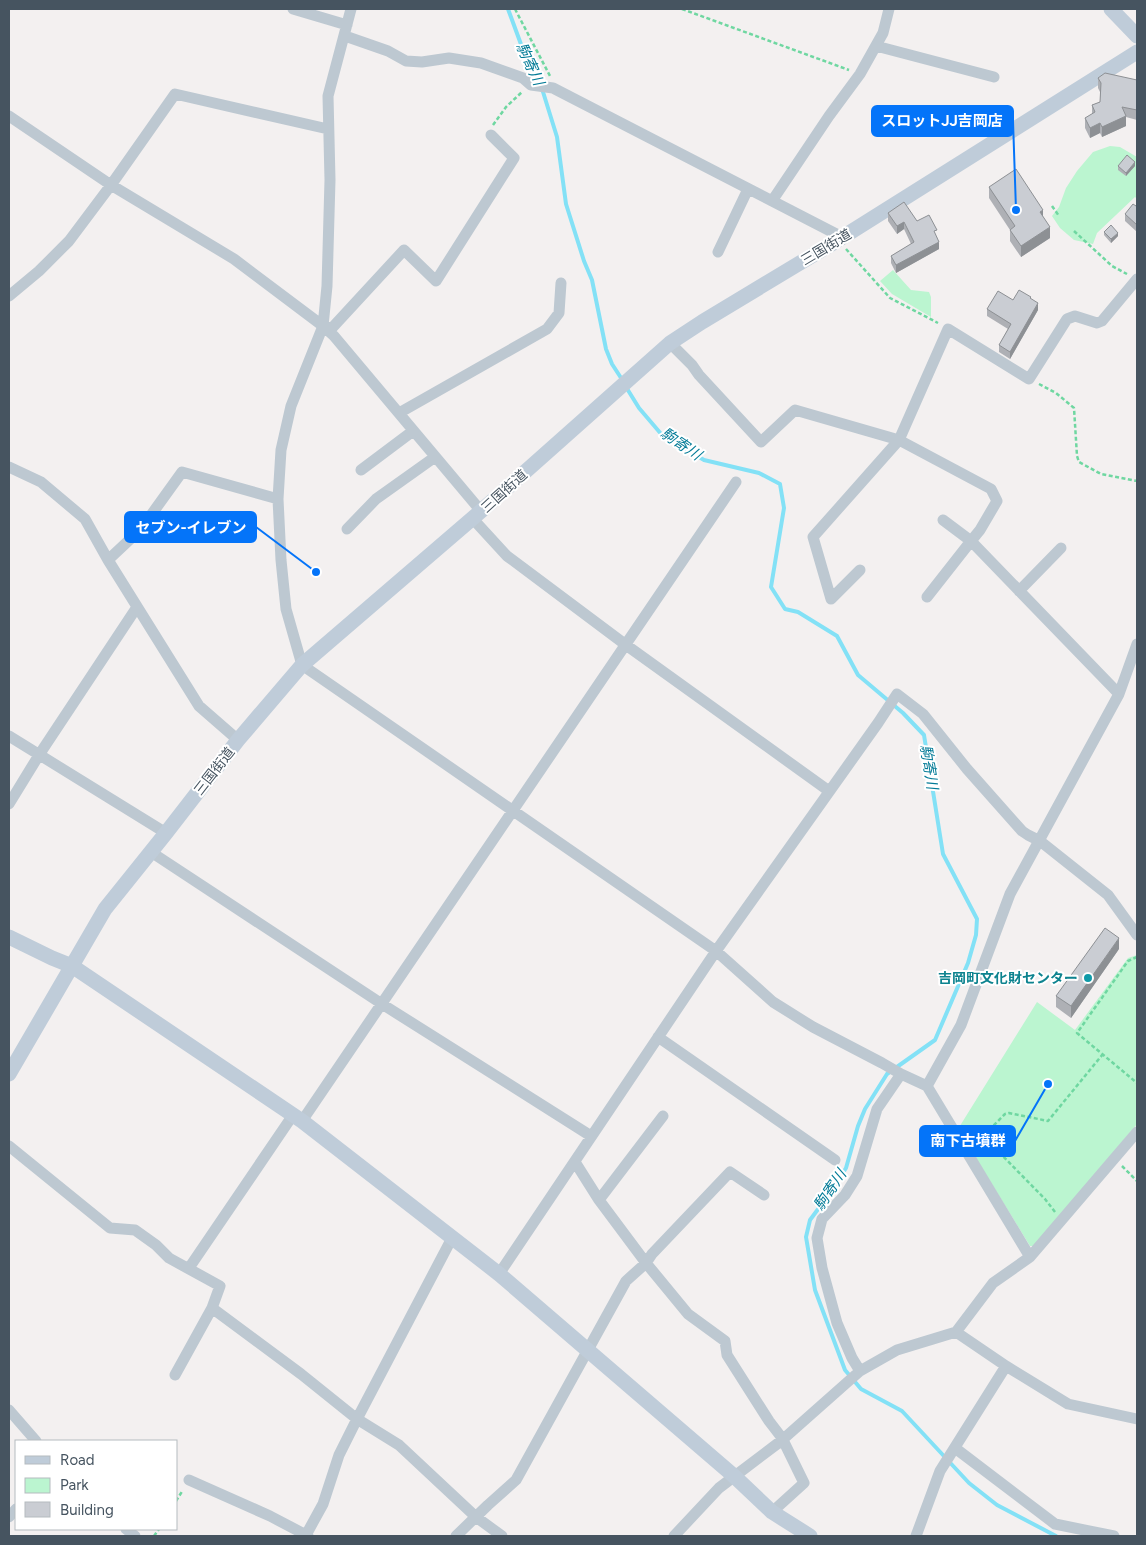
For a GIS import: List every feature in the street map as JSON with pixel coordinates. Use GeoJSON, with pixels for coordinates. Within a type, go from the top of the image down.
{"type":"FeatureCollection","features":[{"type":"Feature","properties":{"kind":"street"},"geometry":{"type":"LineString","coordinates":[[293,9],[346,30],[406,61],[422,62],[449,58],[481,63],[523,78],[533,85],[550,87],[840,238]]}},
{"type":"Feature","properties":{"kind":"street"},"geometry":{"type":"LineString","coordinates":[[351,9],[328,96],[330,180],[327,286],[323,326],[291,406],[281,450],[278,499],[281,560],[286,609],[302,665],[716,951],[773,1002],[813,1028],[927,1086],[1030,1257]]}},
{"type":"Feature","properties":{"kind":"street"},"geometry":{"type":"LineString","coordinates":[[772,201],[829,116],[860,74],[883,33],[889,9]]}},
{"type":"Feature","properties":{"kind":"street"},"geometry":{"type":"LineString","coordinates":[[1111,9],[1137,36]]}},
{"type":"Feature","properties":{"kind":"street"},"geometry":{"type":"LineString","coordinates":[[876,46],[994,77]]}},
{"type":"Feature","properties":{"kind":"street","name":"三国街道"},"geometry":{"type":"LineString","coordinates":[[9,1074],[105,909],[238,740],[302,665],[477,515],[670,343],[1137,52]]}},
{"type":"Feature","properties":{"kind":"street"},"geometry":{"type":"LineString","coordinates":[[9,296],[39,271],[68,241],[111,185],[175,94],[328,129]]}},
{"type":"Feature","properties":{"kind":"street"},"geometry":{"type":"LineString","coordinates":[[9,116],[111,185],[234,259],[323,326],[334,336],[435,457],[507,556],[626,645],[829,791]]}},
{"type":"Feature","properties":{"kind":"street"},"geometry":{"type":"LineString","coordinates":[[323,326],[332,328],[404,250],[436,281],[514,158],[491,135]]}},
{"type":"Feature","properties":{"kind":"street"},"geometry":{"type":"LineString","coordinates":[[718,252],[748,189]]}},
{"type":"Feature","properties":{"kind":"street"},"geometry":{"type":"LineString","coordinates":[[860,570],[831,599],[813,537],[899,440],[948,329],[1029,379],[1066,319],[1075,316],[1098,323],[1102,321],[1137,279]]}},
{"type":"Feature","properties":{"kind":"street"},"geometry":{"type":"LineString","coordinates":[[399,413],[547,329],[559,313],[561,283]]}},
{"type":"Feature","properties":{"kind":"street"},"geometry":{"type":"LineString","coordinates":[[670,343],[692,365],[698,376],[761,442],[795,410],[899,440],[991,489],[997,501],[980,530],[927,597]]}},
{"type":"Feature","properties":{"kind":"street"},"geometry":{"type":"LineString","coordinates":[[361,470],[414,431]]}},
{"type":"Feature","properties":{"kind":"street"},"geometry":{"type":"LineString","coordinates":[[347,529],[376,500],[435,457]]}},
{"type":"Feature","properties":{"kind":"street"},"geometry":{"type":"LineString","coordinates":[[9,467],[41,482],[84,519],[199,706],[238,740]]}},
{"type":"Feature","properties":{"kind":"street"},"geometry":{"type":"LineString","coordinates":[[108,560],[141,529],[182,472],[278,499]]}},
{"type":"Feature","properties":{"kind":"street"},"geometry":{"type":"LineString","coordinates":[[189,1268],[382,1004],[736,482]]}},
{"type":"Feature","properties":{"kind":"street"},"geometry":{"type":"LineString","coordinates":[[943,520],[970,541],[1118,694]]}},
{"type":"Feature","properties":{"kind":"street"},"geometry":{"type":"LineString","coordinates":[[1019,591],[1061,548]]}},
{"type":"Feature","properties":{"kind":"street"},"geometry":{"type":"LineString","coordinates":[[9,804],[39,755],[137,607]]}},
{"type":"Feature","properties":{"kind":"street"},"geometry":{"type":"LineString","coordinates":[[927,1086],[961,1025],[1010,894],[1118,694],[1137,644]]}},
{"type":"Feature","properties":{"kind":"street"},"geometry":{"type":"LineString","coordinates":[[499,1274],[716,951],[897,694],[923,714],[967,769],[1022,831],[1040,841],[1108,895],[1137,934]]}},
{"type":"Feature","properties":{"kind":"street"},"geometry":{"type":"LineString","coordinates":[[9,736],[166,833]]}},
{"type":"Feature","properties":{"kind":"street"},"geometry":{"type":"LineString","coordinates":[[150,852],[382,1004],[591,1136]]}},
{"type":"Feature","properties":{"kind":"street"},"geometry":{"type":"LineString","coordinates":[[9,937],[72,966],[298,1118],[499,1274],[734,1476],[772,1512],[810,1536]]}},
{"type":"Feature","properties":{"kind":"street"},"geometry":{"type":"LineString","coordinates":[[658,1037],[835,1160]]}},
{"type":"Feature","properties":{"kind":"street"},"geometry":{"type":"LineString","coordinates":[[859,1372],[837,1323],[822,1268],[817,1238],[822,1219],[845,1195],[857,1176],[877,1110],[901,1074]]}},
{"type":"Feature","properties":{"kind":"street"},"geometry":{"type":"LineString","coordinates":[[600,1200],[663,1116]]}},
{"type":"Feature","properties":{"kind":"street"},"geometry":{"type":"LineString","coordinates":[[674,1536],[720,1488],[859,1372],[897,1350],[956,1332],[993,1283],[1030,1257],[1137,1132]]}},
{"type":"Feature","properties":{"kind":"street"},"geometry":{"type":"LineString","coordinates":[[9,1146],[110,1228],[135,1230],[156,1245],[168,1258],[220,1286],[212,1308],[175,1375]]}},
{"type":"Feature","properties":{"kind":"street"},"geometry":{"type":"LineString","coordinates":[[575,1162],[646,1263],[688,1314],[725,1341],[727,1355],[782,1438],[804,1483],[772,1512]]}},
{"type":"Feature","properties":{"kind":"street"},"geometry":{"type":"LineString","coordinates":[[456,1536],[516,1480],[626,1281],[646,1263],[652,1254],[730,1172],[764,1196]]}},
{"type":"Feature","properties":{"kind":"street"},"geometry":{"type":"LineString","coordinates":[[189,1480],[270,1516],[307,1535],[323,1504],[339,1455],[452,1238]]}},
{"type":"Feature","properties":{"kind":"street"},"geometry":{"type":"LineString","coordinates":[[212,1308],[301,1374],[357,1419],[399,1445],[476,1517],[502,1536]]}},
{"type":"Feature","properties":{"kind":"street"},"geometry":{"type":"LineString","coordinates":[[956,1332],[1006,1366],[1068,1404],[1137,1420]]}},
{"type":"Feature","properties":{"kind":"street"},"geometry":{"type":"LineString","coordinates":[[916,1536],[943,1468],[1006,1366]]}},
{"type":"Feature","properties":{"kind":"street"},"geometry":{"type":"LineString","coordinates":[[9,1410],[35,1440]]}},
{"type":"Feature","properties":{"kind":"street"},"geometry":{"type":"LineString","coordinates":[[954,1450],[1055,1524],[1114,1536]]}},
{"type":"Feature","properties":{"kind":"path"},"geometry":{"type":"LineString","coordinates":[[515,9],[550,76],[550,87]]}},
{"type":"Feature","properties":{"kind":"path"},"geometry":{"type":"LineString","coordinates":[[682,9],[860,74]]}},
{"type":"Feature","properties":{"kind":"path"},"geometry":{"type":"LineString","coordinates":[[491,135],[493,125],[506,107],[533,85]]}},
{"type":"Feature","properties":{"kind":"path"},"geometry":{"type":"LineString","coordinates":[[1052,206],[1059,216]]}},
{"type":"Feature","properties":{"kind":"path"},"geometry":{"type":"LineString","coordinates":[[1074,232],[1112,266],[1137,279]]}},
{"type":"Feature","properties":{"kind":"path"},"geometry":{"type":"LineString","coordinates":[[840,238],[890,298],[948,329]]}},
{"type":"Feature","properties":{"kind":"path"},"geometry":{"type":"LineString","coordinates":[[1029,379],[1056,393],[1074,408],[1079,462],[1101,474],[1137,481]]}},
{"type":"Feature","properties":{"kind":"path"},"geometry":{"type":"LineString","coordinates":[[1137,958],[1128,962],[1077,1033],[1137,1083]]}},
{"type":"Feature","properties":{"kind":"path"},"geometry":{"type":"LineString","coordinates":[[1061,1221],[1045,1199],[986,1140],[986,1133],[1005,1114],[1009,1113],[1048,1121],[1102,1054]]}},
{"type":"Feature","properties":{"kind":"path"},"geometry":{"type":"LineString","coordinates":[[1114,1158],[1137,1181]]}},
{"type":"Feature","properties":{"kind":"green space"},"geometry":{"type":"Polygon","coordinates":[[[1110,146],[1120,147],[1137,157],[1137,199],[1135,197],[1097,233],[1093,244],[1074,240],[1060,228],[1052,216],[1059,207],[1066,188],[1077,171],[1093,152],[1110,146]]]}},
{"type":"Feature","properties":{"kind":"green space"},"geometry":{"type":"Polygon","coordinates":[[[893,270],[911,290],[929,292],[931,297],[931,317],[892,294],[880,281],[893,270]]]}},
{"type":"Feature","properties":{"kind":"green space"},"geometry":{"type":"Polygon","coordinates":[[[1137,955],[1137,1124],[1035,1246],[1030,1246],[958,1129],[1037,1002],[1075,1030],[1128,958],[1137,955]]]}},
{"type":"Feature","properties":{"kind":"building"},"geometry":{"type":"Polygon","coordinates":[[[1105,73],[1137,80],[1137,110],[1122,107],[1126,116],[1102,127],[1100,123],[1090,128],[1085,118],[1095,112],[1092,105],[1100,102],[1101,83],[1098,78],[1105,73]]]}},
{"type":"Feature","properties":{"kind":"building"},"geometry":{"type":"Polygon","coordinates":[[[1127,155],[1135,162],[1126,173],[1118,166],[1127,155]]]}},
{"type":"Feature","properties":{"kind":"building"},"geometry":{"type":"Polygon","coordinates":[[[1016,169],[1043,210],[1040,212],[1050,227],[1021,246],[1010,230],[1015,226],[989,187],[1016,169]]]}},
{"type":"Feature","properties":{"kind":"building"},"geometry":{"type":"Polygon","coordinates":[[[904,202],[917,221],[929,215],[937,230],[934,231],[939,242],[896,265],[891,256],[914,242],[904,222],[897,226],[888,213],[904,202]]]}},
{"type":"Feature","properties":{"kind":"building"},"geometry":{"type":"Polygon","coordinates":[[[1133,204],[1136,206],[1137,204],[1137,225],[1125,214],[1133,204]]]}},
{"type":"Feature","properties":{"kind":"building"},"geometry":{"type":"Polygon","coordinates":[[[1111,225],[1118,233],[1111,239],[1104,232],[1111,225]]]}},
{"type":"Feature","properties":{"kind":"building"},"geometry":{"type":"Polygon","coordinates":[[[1019,290],[1038,303],[1010,352],[999,345],[1011,324],[987,309],[998,291],[1013,300],[1019,290]]]}},
{"type":"Feature","properties":{"kind":"building"},"geometry":{"type":"Polygon","coordinates":[[[1105,928],[1119,938],[1071,1006],[1056,996],[1105,928]]]}},
{"type":"Feature","properties":{"kind":"waterway","name":"駒寄川"},"geometry":{"type":"LineString","coordinates":[[508,9],[522,47],[539,79],[557,137],[566,204],[592,280],[606,349],[612,364],[623,381]]}},
{"type":"Feature","properties":{"kind":"waterway","name":"駒寄川"},"geometry":{"type":"LineString","coordinates":[[626,387],[639,408],[662,435],[704,460],[759,473],[780,484],[784,508],[771,587],[785,609],[798,612],[837,636],[858,675],[903,713],[924,735],[943,854],[977,919],[976,935],[968,963],[935,1040],[887,1074],[865,1109],[846,1168],[810,1220],[806,1237],[815,1290],[845,1370],[861,1389],[902,1411],[969,1483],[997,1505],[1056,1536]]}},
{"type":"Feature","properties":{"kind":"place","name":"スロットJJ吉岡店"},"geometry":{"type":"Point","coordinates":[1016,210]}},
{"type":"Feature","properties":{"kind":"place","name":"セブン-イレブン"},"geometry":{"type":"Point","coordinates":[316,572]}},
{"type":"Feature","properties":{"kind":"place","name":"吉岡町文化財センター"},"geometry":{"type":"Point","coordinates":[1088,978]}},
{"type":"Feature","properties":{"kind":"place","name":"南下古墳群"},"geometry":{"type":"Point","coordinates":[1048,1084]}}]}
